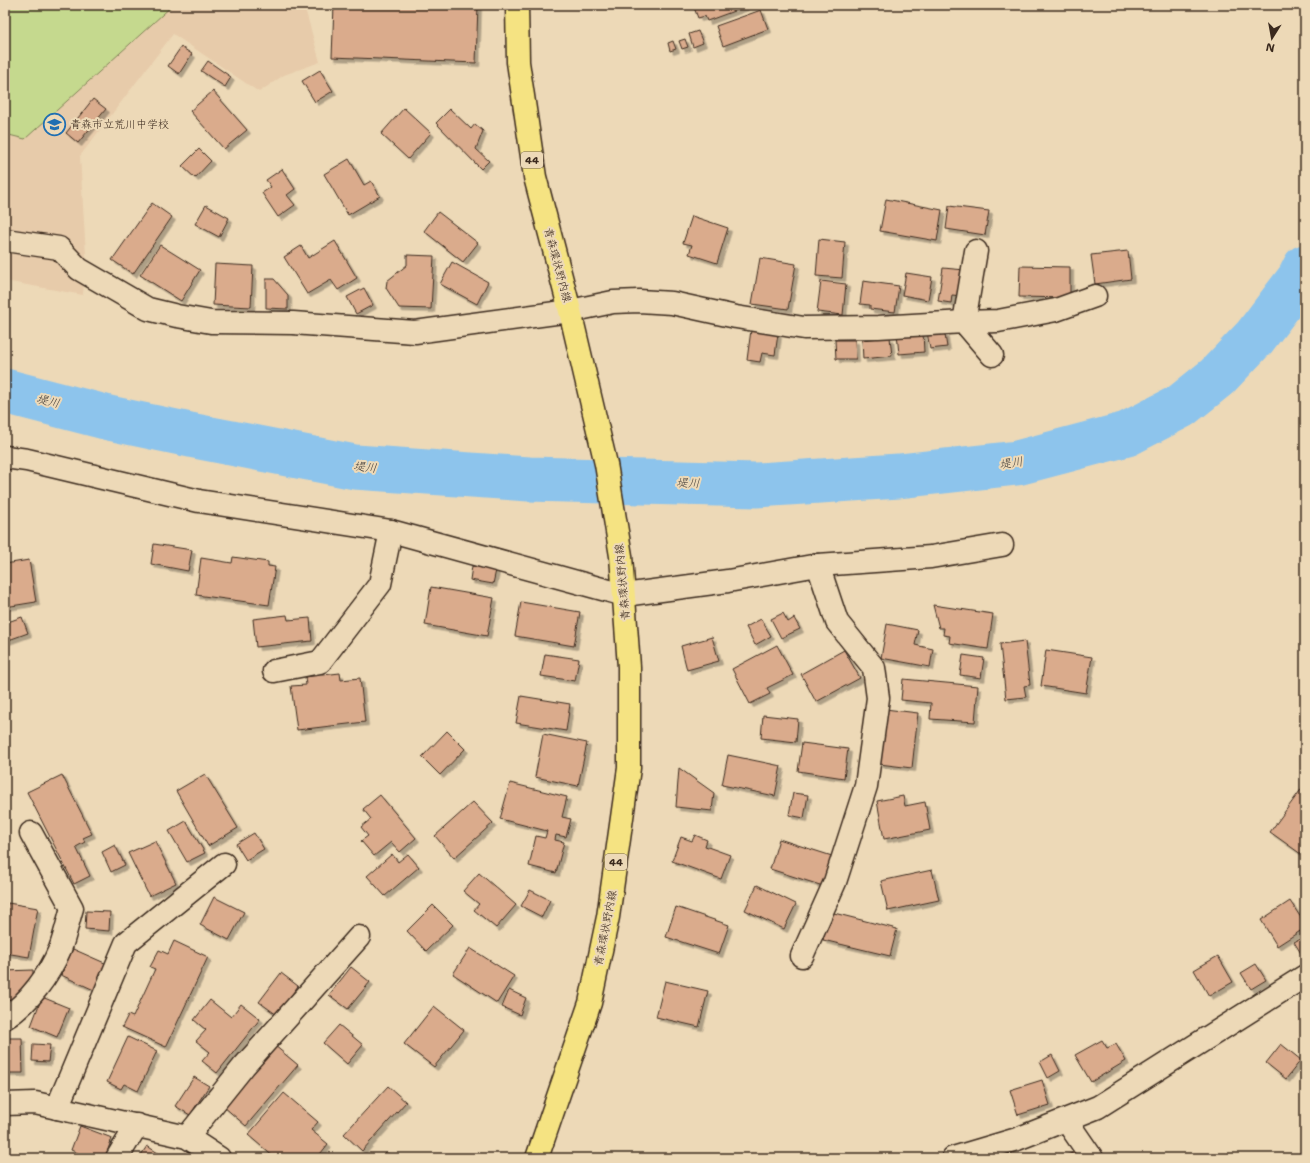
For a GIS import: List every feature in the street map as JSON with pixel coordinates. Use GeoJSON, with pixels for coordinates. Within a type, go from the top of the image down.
{"type":"FeatureCollection","features":[{"type":"Feature","properties":{"kind":"main road","name":"青森環状野内線"},"geometry":{"type":"LineString","coordinates":[[517,5],[518,62],[534,170],[579,347],[606,464],[621,556],[629,667],[629,768],[610,902],[590,1004],[537,1158]]}},
{"type":"Feature","properties":{"kind":"street"},"geometry":{"type":"LineString","coordinates":[[5,240],[59,248],[79,269],[148,309],[211,322],[293,323],[415,332],[570,311],[613,302],[639,300],[672,303],[736,317],[804,328],[855,328],[998,321],[1056,310],[1095,296]]}},
{"type":"Feature","properties":{"kind":"street"},"geometry":{"type":"LineString","coordinates":[[964,322],[976,252]]}},
{"type":"Feature","properties":{"kind":"street"},"geometry":{"type":"LineString","coordinates":[[964,322],[992,355]]}},
{"type":"Feature","properties":{"kind":"street"},"geometry":{"type":"LineString","coordinates":[[5,457],[27,460],[199,501],[391,532],[624,595],[728,581],[818,565],[931,557],[1002,545]]}},
{"type":"Feature","properties":{"kind":"street"},"geometry":{"type":"LineString","coordinates":[[274,671],[320,662],[380,584],[391,532]]}},
{"type":"Feature","properties":{"kind":"street"},"geometry":{"type":"LineString","coordinates":[[802,956],[836,882],[866,786],[878,698],[874,668],[837,622],[818,565]]}},
{"type":"Feature","properties":{"kind":"street"},"geometry":{"type":"LineString","coordinates":[[5,1018],[12,1014],[32,994],[48,973],[60,948],[72,908],[30,833]]}},
{"type":"Feature","properties":{"kind":"street"},"geometry":{"type":"LineString","coordinates":[[57,1108],[126,943],[224,864]]}},
{"type":"Feature","properties":{"kind":"street"},"geometry":{"type":"LineString","coordinates":[[187,1137],[244,1066],[359,937]]}},
{"type":"Feature","properties":{"kind":"street"},"geometry":{"type":"LineString","coordinates":[[953,1158],[1017,1139],[1098,1107],[1305,976]]}},
{"type":"Feature","properties":{"kind":"street"},"geometry":{"type":"LineString","coordinates":[[5,1104],[35,1103],[187,1137],[219,1158]]}},
{"type":"Feature","properties":{"kind":"street"},"geometry":{"type":"LineString","coordinates":[[1066,1120],[1092,1158]]}},
{"type":"Feature","properties":{"kind":"street"},"geometry":{"type":"LineString","coordinates":[[117,1158],[137,1125]]}},
{"type":"Feature","properties":{"kind":"shaded area","name":"青森市立荒川中学校"},"geometry":{"type":"Polygon","coordinates":[[[5,5],[304,5],[320,62],[284,75],[259,92],[173,34],[80,156],[86,256],[83,295],[5,281],[5,5]]]}},
{"type":"Feature","properties":{"kind":"green space"},"geometry":{"type":"Polygon","coordinates":[[[5,5],[173,5],[25,139],[5,134],[5,5]]]}},
{"type":"Feature","properties":{"kind":"building"},"geometry":{"type":"Polygon","coordinates":[[[334,5],[478,5],[476,63],[332,57],[334,5]]]}},
{"type":"Feature","properties":{"kind":"building"},"geometry":{"type":"Polygon","coordinates":[[[693,5],[744,5],[745,7],[707,21],[705,16],[698,18],[693,5]]]}},
{"type":"Feature","properties":{"kind":"building"},"geometry":{"type":"Polygon","coordinates":[[[761,10],[768,29],[723,46],[716,26],[761,10]]]}},
{"type":"Feature","properties":{"kind":"building"},"geometry":{"type":"Polygon","coordinates":[[[698,31],[703,43],[693,47],[689,34],[698,31]]]}},
{"type":"Feature","properties":{"kind":"building"},"geometry":{"type":"Polygon","coordinates":[[[685,39],[688,47],[682,49],[679,41],[685,39]]]}},
{"type":"Feature","properties":{"kind":"building"},"geometry":{"type":"Polygon","coordinates":[[[673,41],[676,49],[670,51],[668,43],[673,41]]]}},
{"type":"Feature","properties":{"kind":"building"},"geometry":{"type":"Polygon","coordinates":[[[181,47],[192,54],[179,74],[168,66],[181,47]]]}},
{"type":"Feature","properties":{"kind":"building"},"geometry":{"type":"Polygon","coordinates":[[[208,61],[231,77],[225,87],[201,71],[208,61]]]}},
{"type":"Feature","properties":{"kind":"building"},"geometry":{"type":"Polygon","coordinates":[[[320,70],[333,91],[315,102],[302,81],[320,70]]]}},
{"type":"Feature","properties":{"kind":"building"},"geometry":{"type":"Polygon","coordinates":[[[213,91],[247,130],[224,149],[190,111],[213,91]]]}},
{"type":"Feature","properties":{"kind":"building"},"geometry":{"type":"Polygon","coordinates":[[[93,99],[106,109],[78,143],[66,133],[93,99]]]}},
{"type":"Feature","properties":{"kind":"building"},"geometry":{"type":"Polygon","coordinates":[[[404,108],[431,133],[408,159],[381,134],[404,108]]]}},
{"type":"Feature","properties":{"kind":"building"},"geometry":{"type":"Polygon","coordinates":[[[450,109],[471,129],[475,124],[483,131],[476,149],[489,161],[481,169],[436,123],[450,109]]]}},
{"type":"Feature","properties":{"kind":"building"},"geometry":{"type":"Polygon","coordinates":[[[199,149],[211,161],[195,178],[182,166],[199,149]]]}},
{"type":"Feature","properties":{"kind":"building"},"geometry":{"type":"Polygon","coordinates":[[[349,159],[364,185],[371,181],[380,196],[348,215],[324,174],[349,159]]]}},
{"type":"Feature","properties":{"kind":"building"},"geometry":{"type":"Polygon","coordinates":[[[282,169],[295,189],[287,195],[295,205],[278,217],[262,193],[271,187],[266,180],[282,169]]]}},
{"type":"Feature","properties":{"kind":"building"},"geometry":{"type":"Polygon","coordinates":[[[886,199],[942,210],[937,241],[880,231],[886,199]]]}},
{"type":"Feature","properties":{"kind":"building"},"geometry":{"type":"Polygon","coordinates":[[[152,203],[172,217],[133,274],[112,260],[152,203]]]}},
{"type":"Feature","properties":{"kind":"building"},"geometry":{"type":"Polygon","coordinates":[[[206,205],[229,218],[219,237],[195,224],[206,205]]]}},
{"type":"Feature","properties":{"kind":"building"},"geometry":{"type":"Polygon","coordinates":[[[949,206],[989,211],[985,235],[946,229],[949,206]]]}},
{"type":"Feature","properties":{"kind":"building"},"geometry":{"type":"Polygon","coordinates":[[[438,212],[478,243],[463,262],[424,231],[438,212]]]}},
{"type":"Feature","properties":{"kind":"building"},"geometry":{"type":"Polygon","coordinates":[[[692,216],[728,228],[717,263],[689,254],[692,245],[683,243],[692,216]]]}},
{"type":"Feature","properties":{"kind":"building"},"geometry":{"type":"Polygon","coordinates":[[[819,239],[845,242],[842,278],[816,276],[819,239]]]}},
{"type":"Feature","properties":{"kind":"building"},"geometry":{"type":"Polygon","coordinates":[[[335,241],[357,278],[338,290],[331,280],[307,294],[284,257],[301,246],[308,258],[335,241]]]}},
{"type":"Feature","properties":{"kind":"building"},"geometry":{"type":"Polygon","coordinates":[[[160,245],[200,270],[181,301],[140,275],[160,245]]]}},
{"type":"Feature","properties":{"kind":"building"},"geometry":{"type":"Polygon","coordinates":[[[1128,251],[1131,279],[1095,284],[1091,255],[1128,251]]]}},
{"type":"Feature","properties":{"kind":"building"},"geometry":{"type":"Polygon","coordinates":[[[407,255],[434,256],[431,309],[399,308],[386,288],[387,281],[407,265],[407,255]]]}},
{"type":"Feature","properties":{"kind":"building"},"geometry":{"type":"Polygon","coordinates":[[[760,258],[796,264],[788,309],[752,304],[760,258]]]}},
{"type":"Feature","properties":{"kind":"building"},"geometry":{"type":"Polygon","coordinates":[[[452,262],[488,282],[477,304],[440,284],[452,262]]]}},
{"type":"Feature","properties":{"kind":"building"},"geometry":{"type":"Polygon","coordinates":[[[215,264],[253,266],[251,307],[213,305],[215,264]]]}},
{"type":"Feature","properties":{"kind":"building"},"geometry":{"type":"Polygon","coordinates":[[[1020,266],[1070,267],[1070,298],[1019,297],[1020,266]]]}},
{"type":"Feature","properties":{"kind":"building"},"geometry":{"type":"Polygon","coordinates":[[[943,268],[965,270],[962,296],[952,295],[951,303],[938,301],[943,268]]]}},
{"type":"Feature","properties":{"kind":"building"},"geometry":{"type":"Polygon","coordinates":[[[906,273],[932,277],[928,300],[902,295],[906,273]]]}},
{"type":"Feature","properties":{"kind":"building"},"geometry":{"type":"Polygon","coordinates":[[[266,279],[274,279],[288,295],[288,309],[266,308],[266,279]]]}},
{"type":"Feature","properties":{"kind":"building"},"geometry":{"type":"Polygon","coordinates":[[[821,281],[846,284],[843,315],[817,312],[821,281]]]}},
{"type":"Feature","properties":{"kind":"building"},"geometry":{"type":"Polygon","coordinates":[[[863,281],[899,286],[895,312],[870,309],[870,305],[860,304],[863,281]]]}},
{"type":"Feature","properties":{"kind":"building"},"geometry":{"type":"Polygon","coordinates":[[[364,288],[373,305],[356,314],[347,297],[364,288]]]}},
{"type":"Feature","properties":{"kind":"building"},"geometry":{"type":"Polygon","coordinates":[[[944,329],[947,347],[930,349],[927,332],[944,329]]]}},
{"type":"Feature","properties":{"kind":"building"},"geometry":{"type":"Polygon","coordinates":[[[751,330],[778,334],[775,355],[762,353],[760,362],[747,360],[751,330]]]}},
{"type":"Feature","properties":{"kind":"building"},"geometry":{"type":"Polygon","coordinates":[[[923,332],[924,352],[899,354],[897,334],[923,332]]]}},
{"type":"Feature","properties":{"kind":"building"},"geometry":{"type":"Polygon","coordinates":[[[890,337],[892,356],[863,359],[862,340],[890,337]]]}},
{"type":"Feature","properties":{"kind":"building"},"geometry":{"type":"Polygon","coordinates":[[[835,340],[855,340],[856,359],[836,359],[835,340]]]}},
{"type":"Feature","properties":{"kind":"building"},"geometry":{"type":"Polygon","coordinates":[[[154,544],[192,550],[188,571],[151,564],[154,544]]]}},
{"type":"Feature","properties":{"kind":"building"},"geometry":{"type":"Polygon","coordinates":[[[233,557],[268,562],[268,566],[275,567],[269,605],[196,595],[201,558],[232,563],[233,557]]]}},
{"type":"Feature","properties":{"kind":"building"},"geometry":{"type":"Polygon","coordinates":[[[29,560],[36,602],[5,607],[5,564],[29,560]]]}},
{"type":"Feature","properties":{"kind":"building"},"geometry":{"type":"Polygon","coordinates":[[[472,566],[496,570],[493,584],[470,580],[472,566]]]}},
{"type":"Feature","properties":{"kind":"building"},"geometry":{"type":"Polygon","coordinates":[[[431,587],[494,598],[487,636],[425,625],[431,587]]]}},
{"type":"Feature","properties":{"kind":"building"},"geometry":{"type":"Polygon","coordinates":[[[521,602],[580,612],[574,646],[515,636],[521,602]]]}},
{"type":"Feature","properties":{"kind":"building"},"geometry":{"type":"Polygon","coordinates":[[[933,605],[993,614],[988,649],[949,643],[950,636],[943,635],[944,628],[939,628],[933,605]]]}},
{"type":"Feature","properties":{"kind":"building"},"geometry":{"type":"Polygon","coordinates":[[[783,613],[788,622],[794,618],[800,629],[781,638],[771,619],[783,613]]]}},
{"type":"Feature","properties":{"kind":"building"},"geometry":{"type":"Polygon","coordinates":[[[287,615],[288,620],[310,618],[312,641],[256,647],[253,619],[287,615]]]}},
{"type":"Feature","properties":{"kind":"building"},"geometry":{"type":"Polygon","coordinates":[[[22,617],[28,633],[6,641],[5,623],[22,617]]]}},
{"type":"Feature","properties":{"kind":"building"},"geometry":{"type":"Polygon","coordinates":[[[761,619],[771,636],[755,645],[746,627],[761,619]]]}},
{"type":"Feature","properties":{"kind":"building"},"geometry":{"type":"Polygon","coordinates":[[[887,624],[918,630],[915,645],[933,649],[930,667],[881,658],[887,624]]]}},
{"type":"Feature","properties":{"kind":"building"},"geometry":{"type":"Polygon","coordinates":[[[712,637],[719,661],[687,670],[681,646],[712,637]]]}},
{"type":"Feature","properties":{"kind":"building"},"geometry":{"type":"Polygon","coordinates":[[[1025,641],[1030,685],[1024,686],[1026,697],[1006,699],[1000,644],[1025,641]]]}},
{"type":"Feature","properties":{"kind":"building"},"geometry":{"type":"Polygon","coordinates":[[[777,645],[793,675],[767,688],[770,694],[750,704],[732,669],[777,645]]]}},
{"type":"Feature","properties":{"kind":"building"},"geometry":{"type":"Polygon","coordinates":[[[844,650],[860,678],[816,702],[801,674],[844,650]]]}},
{"type":"Feature","properties":{"kind":"building"},"geometry":{"type":"Polygon","coordinates":[[[1046,650],[1092,657],[1086,693],[1041,686],[1046,650]]]}},
{"type":"Feature","properties":{"kind":"building"},"geometry":{"type":"Polygon","coordinates":[[[545,654],[579,659],[575,681],[541,676],[545,654]]]}},
{"type":"Feature","properties":{"kind":"building"},"geometry":{"type":"Polygon","coordinates":[[[963,655],[984,658],[981,678],[960,675],[963,655]]]}},
{"type":"Feature","properties":{"kind":"building"},"geometry":{"type":"Polygon","coordinates":[[[340,673],[341,680],[360,678],[365,722],[297,730],[291,686],[306,685],[305,677],[340,673]]]}},
{"type":"Feature","properties":{"kind":"building"},"geometry":{"type":"Polygon","coordinates":[[[903,679],[978,686],[975,722],[930,719],[931,703],[901,700],[903,679]]]}},
{"type":"Feature","properties":{"kind":"building"},"geometry":{"type":"Polygon","coordinates":[[[521,696],[570,704],[566,731],[516,723],[521,696]]]}},
{"type":"Feature","properties":{"kind":"building"},"geometry":{"type":"Polygon","coordinates":[[[885,709],[918,713],[912,768],[879,764],[885,709]]]}},
{"type":"Feature","properties":{"kind":"building"},"geometry":{"type":"Polygon","coordinates":[[[763,715],[798,719],[796,742],[761,738],[763,715]]]}},
{"type":"Feature","properties":{"kind":"building"},"geometry":{"type":"Polygon","coordinates":[[[447,731],[465,749],[440,775],[422,757],[447,731]]]}},
{"type":"Feature","properties":{"kind":"building"},"geometry":{"type":"Polygon","coordinates":[[[543,734],[587,743],[578,786],[535,777],[543,734]]]}},
{"type":"Feature","properties":{"kind":"building"},"geometry":{"type":"Polygon","coordinates":[[[802,743],[848,749],[844,778],[798,771],[802,743]]]}},
{"type":"Feature","properties":{"kind":"building"},"geometry":{"type":"Polygon","coordinates":[[[728,755],[781,766],[775,796],[722,785],[728,755]]]}},
{"type":"Feature","properties":{"kind":"building"},"geometry":{"type":"Polygon","coordinates":[[[679,768],[714,793],[712,811],[676,807],[679,768]]]}},
{"type":"Feature","properties":{"kind":"building"},"geometry":{"type":"Polygon","coordinates":[[[205,774],[238,828],[208,846],[176,791],[205,774]]]}},
{"type":"Feature","properties":{"kind":"building"},"geometry":{"type":"Polygon","coordinates":[[[62,775],[92,834],[83,838],[85,842],[76,847],[90,876],[74,884],[27,792],[62,775]]]}},
{"type":"Feature","properties":{"kind":"building"},"geometry":{"type":"Polygon","coordinates":[[[510,783],[567,797],[562,817],[571,819],[566,837],[556,835],[555,840],[564,842],[556,873],[529,866],[536,836],[545,838],[547,831],[500,819],[510,783]]]}},
{"type":"Feature","properties":{"kind":"building"},"geometry":{"type":"Polygon","coordinates":[[[1305,784],[1305,857],[1270,832],[1305,784]]]}},
{"type":"Feature","properties":{"kind":"building"},"geometry":{"type":"Polygon","coordinates":[[[793,793],[808,795],[804,818],[789,815],[793,793]]]}},
{"type":"Feature","properties":{"kind":"building"},"geometry":{"type":"Polygon","coordinates":[[[380,795],[416,838],[400,852],[391,842],[374,856],[361,841],[368,836],[361,827],[371,819],[363,809],[380,795]]]}},
{"type":"Feature","properties":{"kind":"building"},"geometry":{"type":"Polygon","coordinates":[[[903,796],[905,806],[925,802],[930,830],[884,839],[877,801],[903,796]]]}},
{"type":"Feature","properties":{"kind":"building"},"geometry":{"type":"Polygon","coordinates":[[[473,802],[493,823],[454,858],[435,836],[473,802]]]}},
{"type":"Feature","properties":{"kind":"building"},"geometry":{"type":"Polygon","coordinates":[[[186,821],[205,853],[187,862],[169,831],[186,821]]]}},
{"type":"Feature","properties":{"kind":"building"},"geometry":{"type":"Polygon","coordinates":[[[254,833],[264,849],[246,860],[236,844],[254,833]]]}},
{"type":"Feature","properties":{"kind":"building"},"geometry":{"type":"Polygon","coordinates":[[[695,835],[707,840],[705,846],[730,855],[721,879],[672,861],[681,837],[692,841],[695,835]]]}},
{"type":"Feature","properties":{"kind":"building"},"geometry":{"type":"Polygon","coordinates":[[[779,839],[832,856],[823,886],[770,869],[779,839]]]}},
{"type":"Feature","properties":{"kind":"building"},"geometry":{"type":"Polygon","coordinates":[[[155,841],[176,883],[149,896],[128,853],[155,841]]]}},
{"type":"Feature","properties":{"kind":"building"},"geometry":{"type":"Polygon","coordinates":[[[115,845],[125,865],[111,872],[102,852],[115,845]]]}},
{"type":"Feature","properties":{"kind":"building"},"geometry":{"type":"Polygon","coordinates":[[[392,854],[398,862],[408,854],[419,867],[385,896],[367,876],[392,854]]]}},
{"type":"Feature","properties":{"kind":"building"},"geometry":{"type":"Polygon","coordinates":[[[932,870],[939,900],[888,911],[881,881],[932,870]]]}},
{"type":"Feature","properties":{"kind":"building"},"geometry":{"type":"Polygon","coordinates":[[[479,873],[516,905],[496,928],[474,910],[479,904],[463,891],[479,873]]]}},
{"type":"Feature","properties":{"kind":"building"},"geometry":{"type":"Polygon","coordinates":[[[757,885],[796,904],[784,929],[745,910],[757,885]]]}},
{"type":"Feature","properties":{"kind":"building"},"geometry":{"type":"Polygon","coordinates":[[[530,890],[550,900],[542,917],[521,906],[530,890]]]}},
{"type":"Feature","properties":{"kind":"building"},"geometry":{"type":"Polygon","coordinates":[[[214,897],[244,912],[229,940],[200,925],[214,897]]]}},
{"type":"Feature","properties":{"kind":"building"},"geometry":{"type":"Polygon","coordinates":[[[1290,901],[1305,924],[1305,928],[1277,946],[1261,920],[1290,901]]]}},
{"type":"Feature","properties":{"kind":"building"},"geometry":{"type":"Polygon","coordinates":[[[8,903],[38,908],[29,957],[5,953],[5,918],[8,903]]]}},
{"type":"Feature","properties":{"kind":"building"},"geometry":{"type":"Polygon","coordinates":[[[433,905],[453,925],[426,951],[407,931],[433,905]]]}},
{"type":"Feature","properties":{"kind":"building"},"geometry":{"type":"Polygon","coordinates":[[[676,907],[729,925],[719,954],[666,937],[676,907]]]}},
{"type":"Feature","properties":{"kind":"building"},"geometry":{"type":"Polygon","coordinates":[[[86,911],[110,912],[109,931],[85,929],[86,911]]]}},
{"type":"Feature","properties":{"kind":"building"},"geometry":{"type":"Polygon","coordinates":[[[830,912],[897,929],[890,956],[823,940],[830,912]]]}},
{"type":"Feature","properties":{"kind":"building"},"geometry":{"type":"Polygon","coordinates":[[[1305,936],[1305,953],[1302,955],[1294,942],[1305,936]]]}},
{"type":"Feature","properties":{"kind":"building"},"geometry":{"type":"Polygon","coordinates":[[[174,941],[208,957],[166,1047],[122,1027],[128,1015],[133,1017],[155,969],[150,967],[159,950],[168,954],[174,941]]]}},
{"type":"Feature","properties":{"kind":"building"},"geometry":{"type":"Polygon","coordinates":[[[470,948],[514,976],[497,1003],[453,974],[470,948]]]}},
{"type":"Feature","properties":{"kind":"building"},"geometry":{"type":"Polygon","coordinates":[[[73,949],[107,964],[94,990],[61,975],[73,949]]]}},
{"type":"Feature","properties":{"kind":"building"},"geometry":{"type":"Polygon","coordinates":[[[1218,956],[1233,982],[1209,996],[1194,970],[1218,956]]]}},
{"type":"Feature","properties":{"kind":"building"},"geometry":{"type":"Polygon","coordinates":[[[1256,964],[1266,980],[1251,989],[1241,973],[1256,964]]]}},
{"type":"Feature","properties":{"kind":"building"},"geometry":{"type":"Polygon","coordinates":[[[351,967],[370,982],[348,1009],[329,995],[351,967]]]}},
{"type":"Feature","properties":{"kind":"building"},"geometry":{"type":"Polygon","coordinates":[[[33,970],[33,980],[15,999],[8,1000],[8,1007],[5,1009],[5,971],[33,970]]]}},
{"type":"Feature","properties":{"kind":"building"},"geometry":{"type":"Polygon","coordinates":[[[281,973],[298,986],[277,1015],[259,1002],[281,973]]]}},
{"type":"Feature","properties":{"kind":"building"},"geometry":{"type":"Polygon","coordinates":[[[665,981],[708,991],[699,1027],[656,1017],[665,981]]]}},
{"type":"Feature","properties":{"kind":"building"},"geometry":{"type":"Polygon","coordinates":[[[509,990],[526,998],[520,1015],[502,1007],[509,990]]]}},
{"type":"Feature","properties":{"kind":"building"},"geometry":{"type":"Polygon","coordinates":[[[42,997],[69,1008],[57,1037],[31,1026],[42,997]]]}},
{"type":"Feature","properties":{"kind":"building"},"geometry":{"type":"Polygon","coordinates":[[[210,1000],[231,1017],[241,1004],[260,1019],[217,1073],[202,1061],[210,1052],[196,1041],[206,1030],[194,1020],[210,1000]]]}},
{"type":"Feature","properties":{"kind":"building"},"geometry":{"type":"Polygon","coordinates":[[[434,1006],[464,1030],[434,1067],[404,1044],[434,1006]]]}},
{"type":"Feature","properties":{"kind":"building"},"geometry":{"type":"Polygon","coordinates":[[[339,1025],[363,1045],[347,1064],[323,1043],[339,1025]]]}},
{"type":"Feature","properties":{"kind":"building"},"geometry":{"type":"Polygon","coordinates":[[[128,1037],[157,1051],[138,1091],[124,1084],[121,1089],[107,1082],[128,1037]]]}},
{"type":"Feature","properties":{"kind":"building"},"geometry":{"type":"Polygon","coordinates":[[[5,1038],[22,1038],[23,1073],[5,1073],[5,1038]]]}},
{"type":"Feature","properties":{"kind":"building"},"geometry":{"type":"Polygon","coordinates":[[[1102,1040],[1107,1048],[1116,1044],[1126,1061],[1091,1082],[1075,1055],[1102,1040]]]}},
{"type":"Feature","properties":{"kind":"building"},"geometry":{"type":"Polygon","coordinates":[[[33,1044],[50,1045],[48,1062],[32,1061],[33,1044]]]}},
{"type":"Feature","properties":{"kind":"building"},"geometry":{"type":"Polygon","coordinates":[[[1281,1044],[1301,1060],[1286,1079],[1266,1063],[1281,1044]]]}},
{"type":"Feature","properties":{"kind":"building"},"geometry":{"type":"Polygon","coordinates":[[[274,1045],[298,1065],[246,1126],[223,1106],[274,1045]]]}},
{"type":"Feature","properties":{"kind":"building"},"geometry":{"type":"Polygon","coordinates":[[[1052,1055],[1060,1071],[1048,1078],[1040,1062],[1052,1055]]]}},
{"type":"Feature","properties":{"kind":"building"},"geometry":{"type":"Polygon","coordinates":[[[194,1077],[209,1086],[190,1115],[175,1106],[194,1077]]]}},
{"type":"Feature","properties":{"kind":"building"},"geometry":{"type":"Polygon","coordinates":[[[1042,1080],[1050,1105],[1018,1115],[1010,1090],[1042,1080]]]}},
{"type":"Feature","properties":{"kind":"building"},"geometry":{"type":"Polygon","coordinates":[[[388,1086],[406,1102],[362,1151],[344,1134],[388,1086]]]}},
{"type":"Feature","properties":{"kind":"building"},"geometry":{"type":"Polygon","coordinates":[[[284,1093],[318,1122],[311,1130],[328,1144],[317,1158],[275,1158],[248,1135],[284,1093]]]}},
{"type":"Feature","properties":{"kind":"building"},"geometry":{"type":"Polygon","coordinates":[[[80,1126],[112,1138],[105,1158],[83,1158],[84,1156],[71,1150],[80,1126]]]}},
{"type":"Feature","properties":{"kind":"building"},"geometry":{"type":"Polygon","coordinates":[[[147,1146],[166,1158],[139,1158],[147,1146]]]}},
{"type":"Feature","properties":{"kind":"building"},"geometry":{"type":"Polygon","coordinates":[[[1075,1152],[1077,1158],[1059,1158],[1075,1152]]]}},
{"type":"Feature","properties":{"kind":"building"},"geometry":{"type":"Polygon","coordinates":[[[386,1153],[399,1158],[383,1158],[386,1153]]]}},
{"type":"Feature","properties":{"kind":"waterway","name":"堤川"},"geometry":{"type":"LineString","coordinates":[[5,391],[109,418],[355,467],[529,479],[756,485],[899,476],[1017,463],[1127,434],[1181,406],[1217,377],[1255,337],[1299,279],[1305,267]]}},
{"type":"Feature","properties":{"kind":"place","name":"青森市立荒川中学校"},"geometry":{"type":"Point","coordinates":[55,124]}}]}
